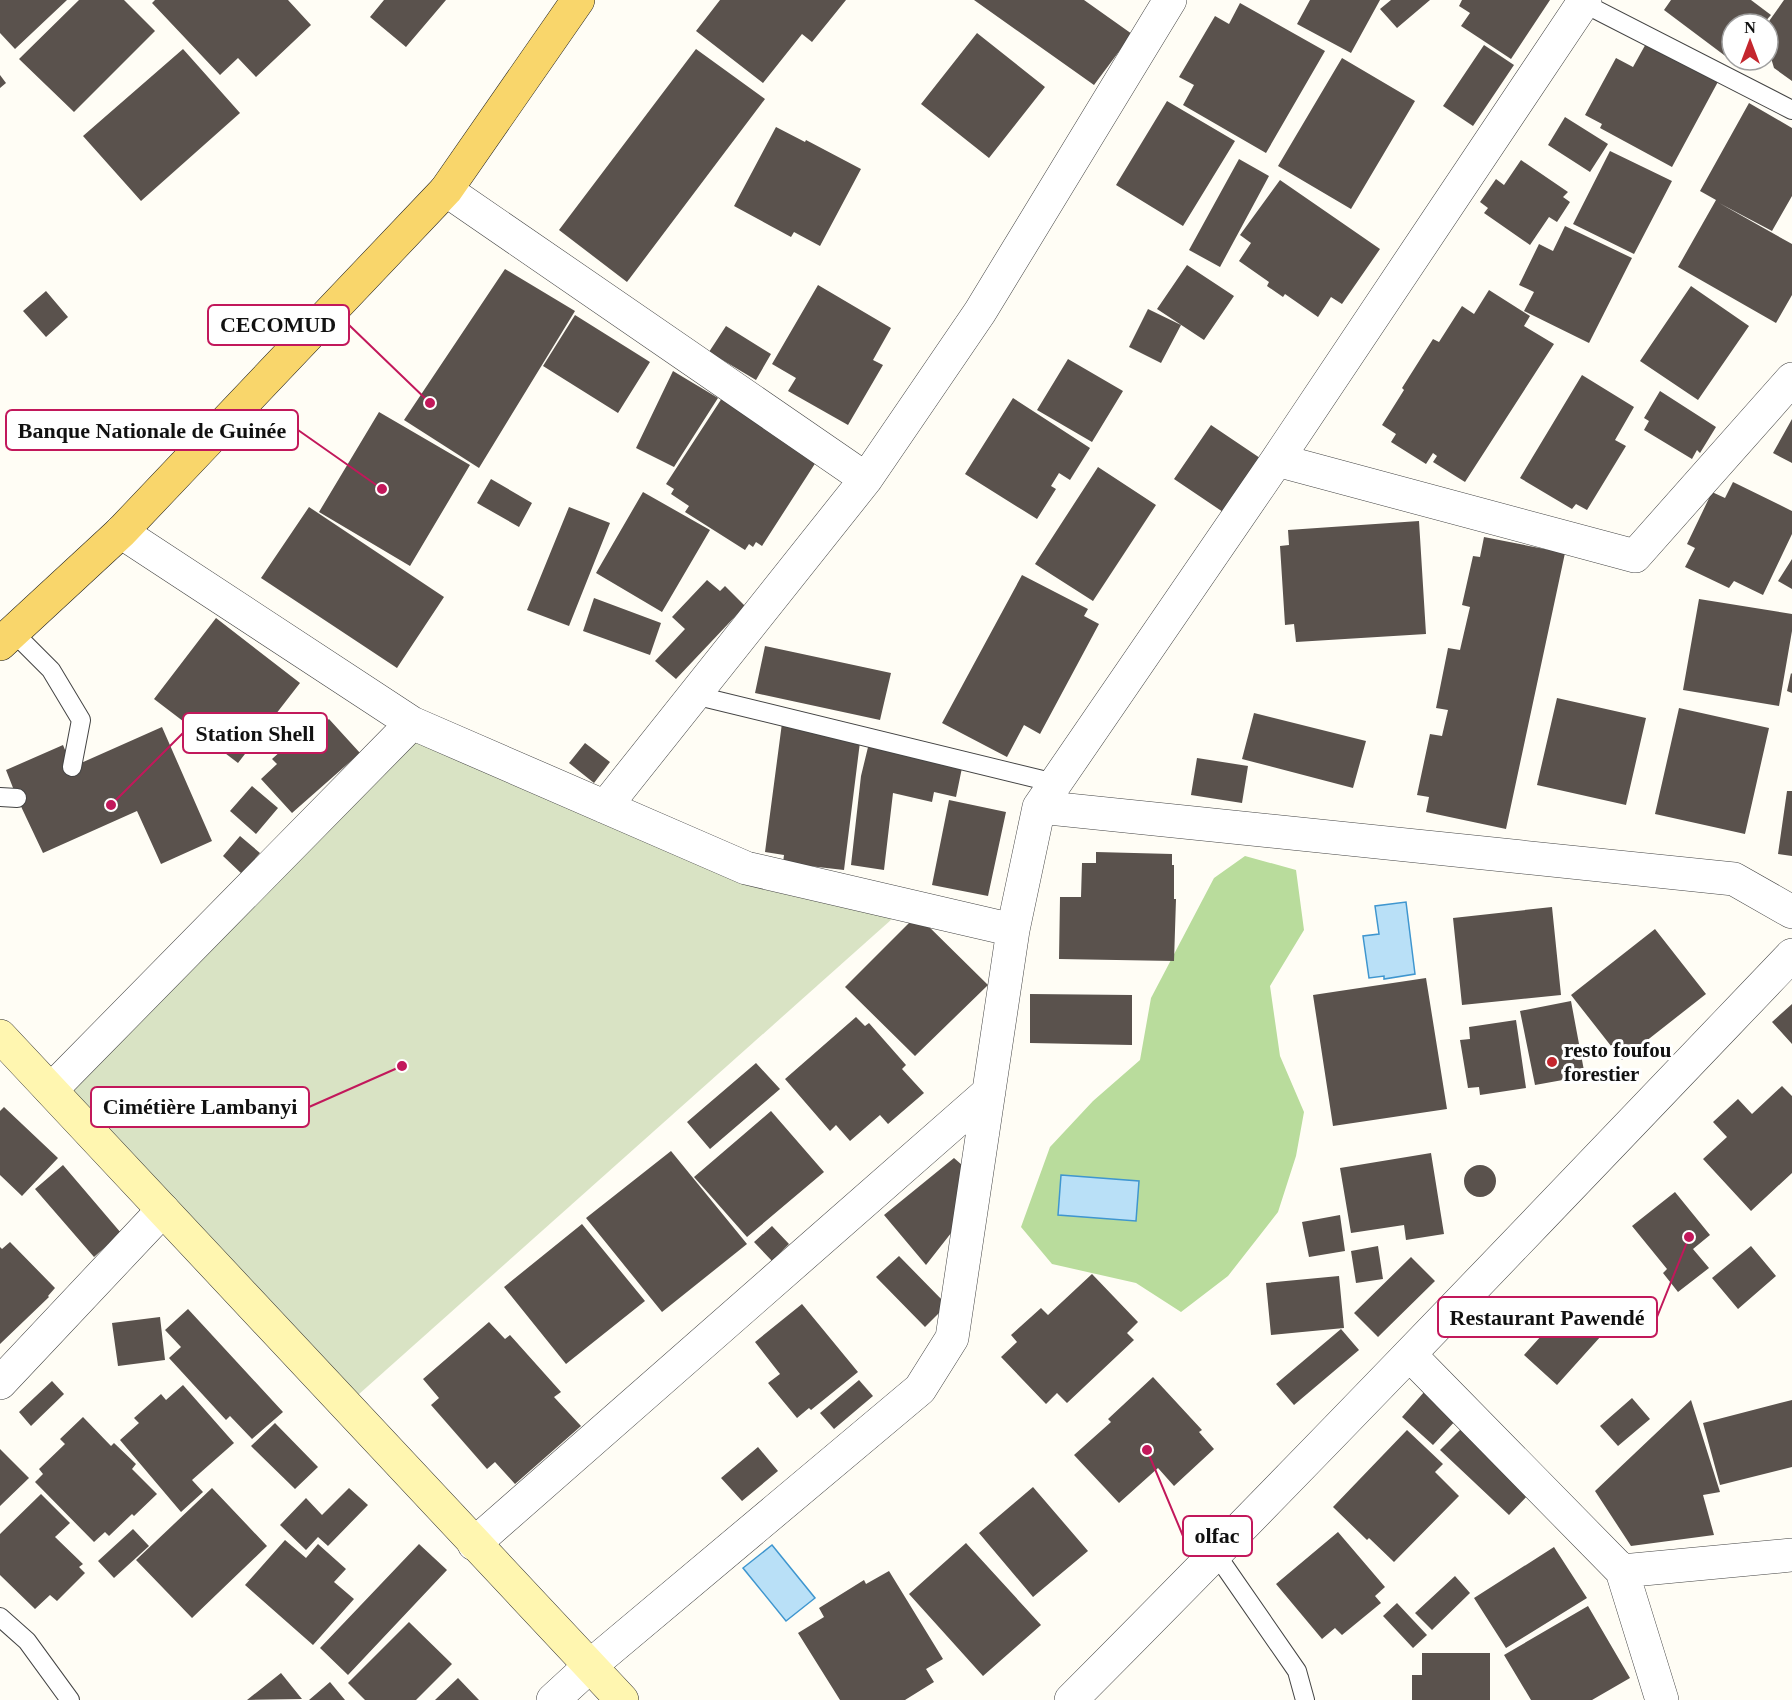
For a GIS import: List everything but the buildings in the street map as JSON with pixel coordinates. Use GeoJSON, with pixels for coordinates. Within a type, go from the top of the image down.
{"type":"FeatureCollection","features":[{"type":"Feature","properties":{"kind":"main road"},"geometry":{"type":"LineString","coordinates":[[7,638],[121,532],[446,190],[578,0]]}},
{"type":"Feature","properties":{"kind":"street"},"geometry":{"type":"LineString","coordinates":[[605,807],[866,479],[980,312],[1170,0]]}},
{"type":"Feature","properties":{"kind":"street"},"geometry":{"type":"LineString","coordinates":[[553,1700],[590,1666],[920,1389],[952,1338],[1013,930],[1047,795],[1277,460],[1584,2]]}},
{"type":"Feature","properties":{"kind":"street"},"geometry":{"type":"LineString","coordinates":[[446,190],[866,479]]}},
{"type":"Feature","properties":{"kind":"street"},"geometry":{"type":"LineString","coordinates":[[1277,460],[1635,556],[1792,379]]}},
{"type":"Feature","properties":{"kind":"street"},"geometry":{"type":"LineString","coordinates":[[121,532],[412,723],[746,868],[1013,930]]}},
{"type":"Feature","properties":{"kind":"street"},"geometry":{"type":"LineString","coordinates":[[51,1090],[412,723]]}},
{"type":"Feature","properties":{"kind":"street"},"geometry":{"type":"LineString","coordinates":[[1047,795],[1734,879],[1792,912]]}},
{"type":"Feature","properties":{"kind":"street"},"geometry":{"type":"LineString","coordinates":[[1071,1700],[1410,1355],[1792,955]]}},
{"type":"Feature","properties":{"kind":"street"},"geometry":{"type":"LineString","coordinates":[[0,1036],[622,1700]]}},
{"type":"Feature","properties":{"kind":"street"},"geometry":{"type":"LineString","coordinates":[[474,1544],[989,1092]]}},
{"type":"Feature","properties":{"kind":"street"},"geometry":{"type":"LineString","coordinates":[[0,1383],[163,1210]]}},
{"type":"Feature","properties":{"kind":"street"},"geometry":{"type":"LineString","coordinates":[[1410,1355],[1622,1571],[1662,1700]]}},
{"type":"Feature","properties":{"kind":"street"},"geometry":{"type":"LineString","coordinates":[[1622,1571],[1792,1555]]}},
{"type":"Feature","properties":{"kind":"lane"},"geometry":{"type":"LineString","coordinates":[[1584,2],[1792,110]]}},
{"type":"Feature","properties":{"kind":"lane"},"geometry":{"type":"LineString","coordinates":[[7,638],[51,670],[81,720],[72,767]]}},
{"type":"Feature","properties":{"kind":"lane"},"geometry":{"type":"LineString","coordinates":[[694,695],[1047,795]]}},
{"type":"Feature","properties":{"kind":"lane"},"geometry":{"type":"LineString","coordinates":[[1216,1554],[1297,1671],[1305,1700]]}},
{"type":"Feature","properties":{"kind":"lane"},"geometry":{"type":"LineString","coordinates":[[0,1617],[27,1641],[70,1700]]}},
{"type":"Feature","properties":{"kind":"green space"},"geometry":{"type":"Polygon","coordinates":[[[412,723],[901,911],[349,1403],[52,1090],[412,723]]]}},
{"type":"Feature","properties":{"kind":"green space"},"geometry":{"type":"Polygon","coordinates":[[[1245,856],[1296,870],[1304,930],[1270,986],[1280,1056],[1304,1112],[1296,1156],[1278,1212],[1228,1276],[1181,1312],[1136,1283],[1052,1264],[1021,1227],[1050,1147],[1093,1101],[1140,1060],[1151,998],[1214,878],[1245,856]]]}},
{"type":"Feature","properties":{"kind":"water"},"geometry":{"type":"Polygon","coordinates":[[[1406,902],[1415,974],[1384,979],[1384,976],[1369,978],[1363,936],[1379,934],[1375,906],[1406,902]]]}},
{"type":"Feature","properties":{"kind":"water"},"geometry":{"type":"Polygon","coordinates":[[[1061,1175],[1139,1181],[1136,1221],[1058,1215],[1061,1175]]]}},
{"type":"Feature","properties":{"kind":"water"},"geometry":{"type":"Polygon","coordinates":[[[772,1545],[815,1598],[786,1621],[743,1568],[772,1545]]]}},
{"type":"Feature","properties":{"kind":"place","name":"CECOMUD"},"geometry":{"type":"Point","coordinates":[430,403]}},
{"type":"Feature","properties":{"kind":"place","name":"Banque Nationale de Guinée"},"geometry":{"type":"Point","coordinates":[382,489]}},
{"type":"Feature","properties":{"kind":"place","name":"Station Shell"},"geometry":{"type":"Point","coordinates":[111,805]}},
{"type":"Feature","properties":{"kind":"place","name":"resto foufou forestier"},"geometry":{"type":"Point","coordinates":[1552,1062]}},
{"type":"Feature","properties":{"kind":"place","name":"Cimétière Lambanyi"},"geometry":{"type":"Point","coordinates":[402,1066]}},
{"type":"Feature","properties":{"kind":"place","name":"Restaurant Pawendé"},"geometry":{"type":"Point","coordinates":[1689,1237]}},
{"type":"Feature","properties":{"kind":"place","name":"olfac"},"geometry":{"type":"Point","coordinates":[1147,1450]}}]}
